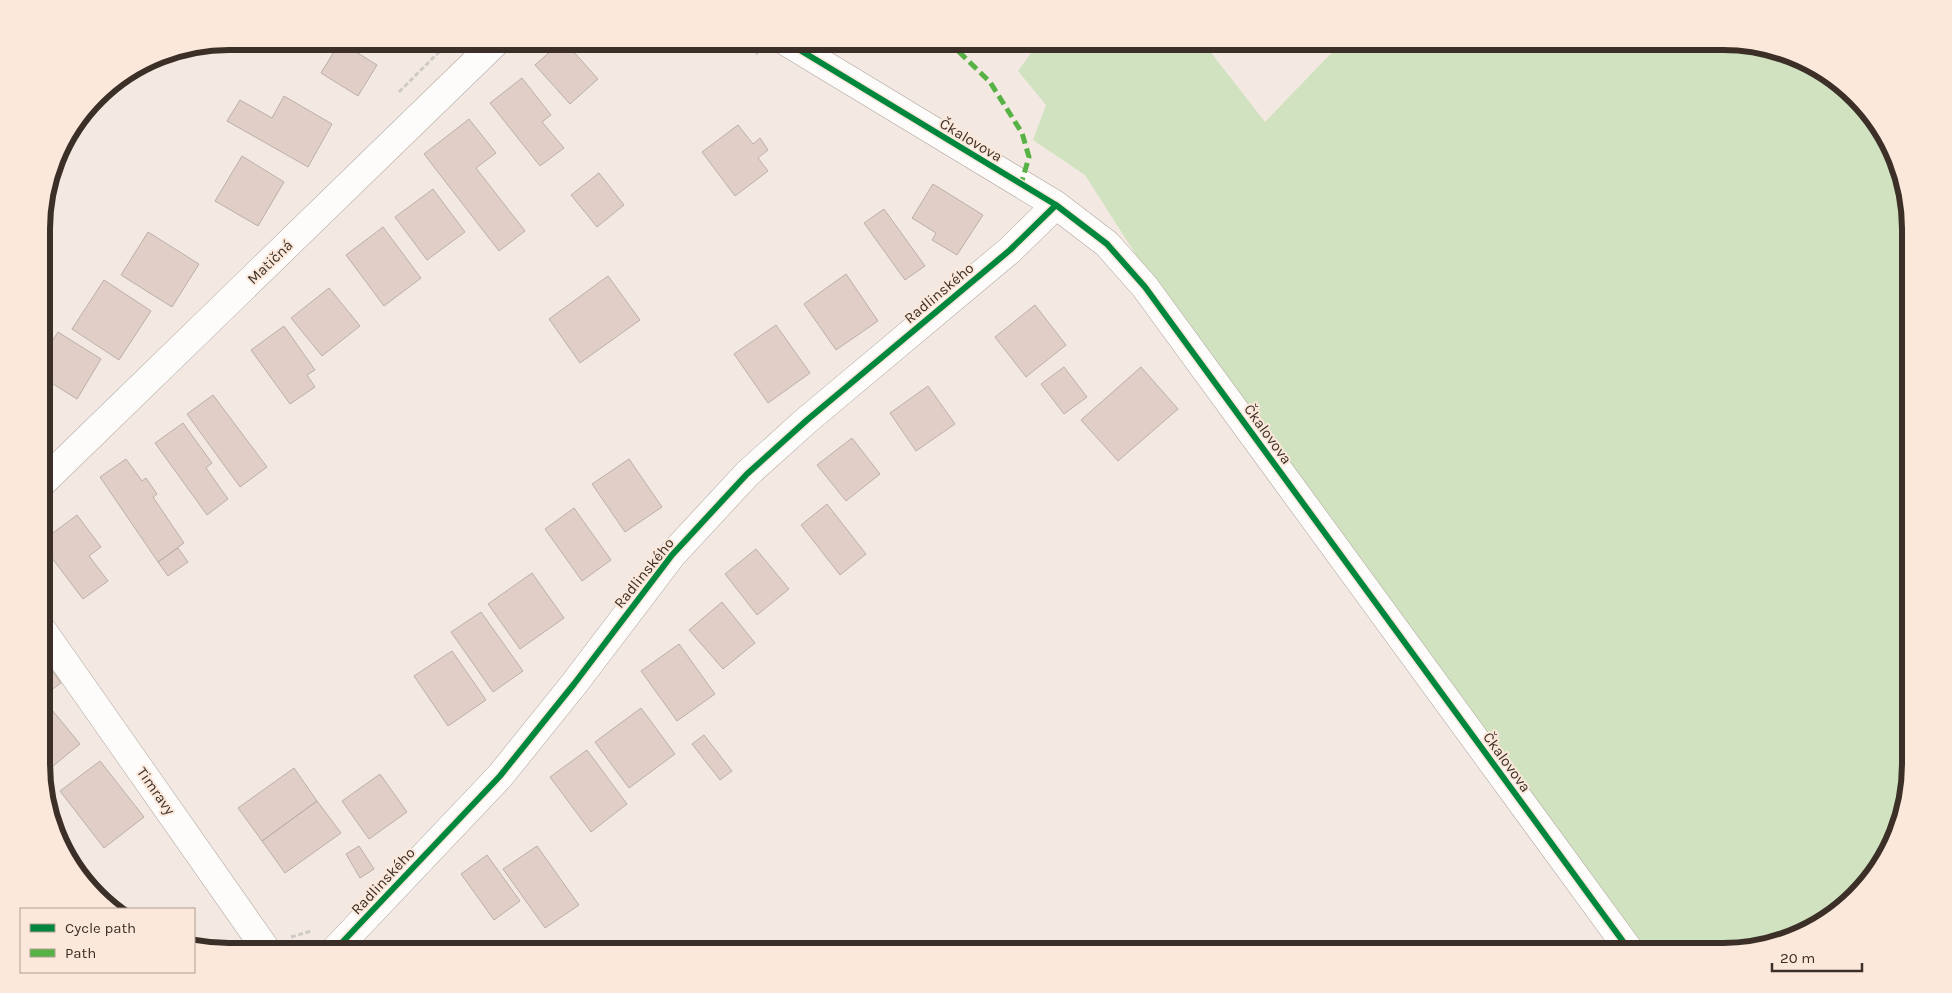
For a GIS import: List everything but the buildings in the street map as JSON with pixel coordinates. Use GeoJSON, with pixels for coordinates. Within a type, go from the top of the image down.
{"type":"FeatureCollection","features":[{"type":"Feature","properties":{"kind":"street","name":"Matičná"},"geometry":{"type":"LineString","coordinates":[[50,475],[488,50]]}},
{"type":"Feature","properties":{"kind":"street","name":"Čkalovova"},"geometry":{"type":"LineString","coordinates":[[800,50],[1056,205],[1107,244],[1143,284],[1624,943]]}},
{"type":"Feature","properties":{"kind":"street","name":"Radlinského"},"geometry":{"type":"LineString","coordinates":[[342,943],[500,776],[672,555],[747,474],[807,420],[1010,250],[1056,205]]}},
{"type":"Feature","properties":{"kind":"street","name":"Timravy"},"geometry":{"type":"LineString","coordinates":[[50,643],[262,943]]}},
{"type":"Feature","properties":{"kind":"path"},"geometry":{"type":"LineString","coordinates":[[752,50],[762,56]]}},
{"type":"Feature","properties":{"kind":"path"},"geometry":{"type":"LineString","coordinates":[[262,943],[264,928],[287,938],[309,933],[317,927]]}},
{"type":"Feature","properties":{"kind":"green space"},"geometry":{"type":"Polygon","coordinates":[[[1033,50],[1209,50],[1265,122],[1334,50],[1735,50],[1770,56],[1802,68],[1823,80],[1850,102],[1872,129],[1884,150],[1896,182],[1902,217],[1902,776],[1896,811],[1884,843],[1872,864],[1850,891],[1813,919],[1770,937],[1735,943],[1642,943],[1154,283],[1085,175],[1033,140],[1046,105],[1018,71],[1033,50]]]}},
{"type":"Feature","properties":{"kind":"marked path"},"geometry":{"type":"LineString","coordinates":[[957,50],[990,82],[1022,133],[1029,157],[1021,184]]}},
{"type":"Feature","properties":{"kind":"cycle path"},"geometry":{"type":"LineString","coordinates":[[800,50],[1056,205],[1107,244],[1145,287],[1624,943]]}},
{"type":"Feature","properties":{"kind":"cycle path"},"geometry":{"type":"LineString","coordinates":[[342,943],[500,776],[574,684],[672,555],[747,474],[807,420],[1010,250],[1056,205]]}}]}
